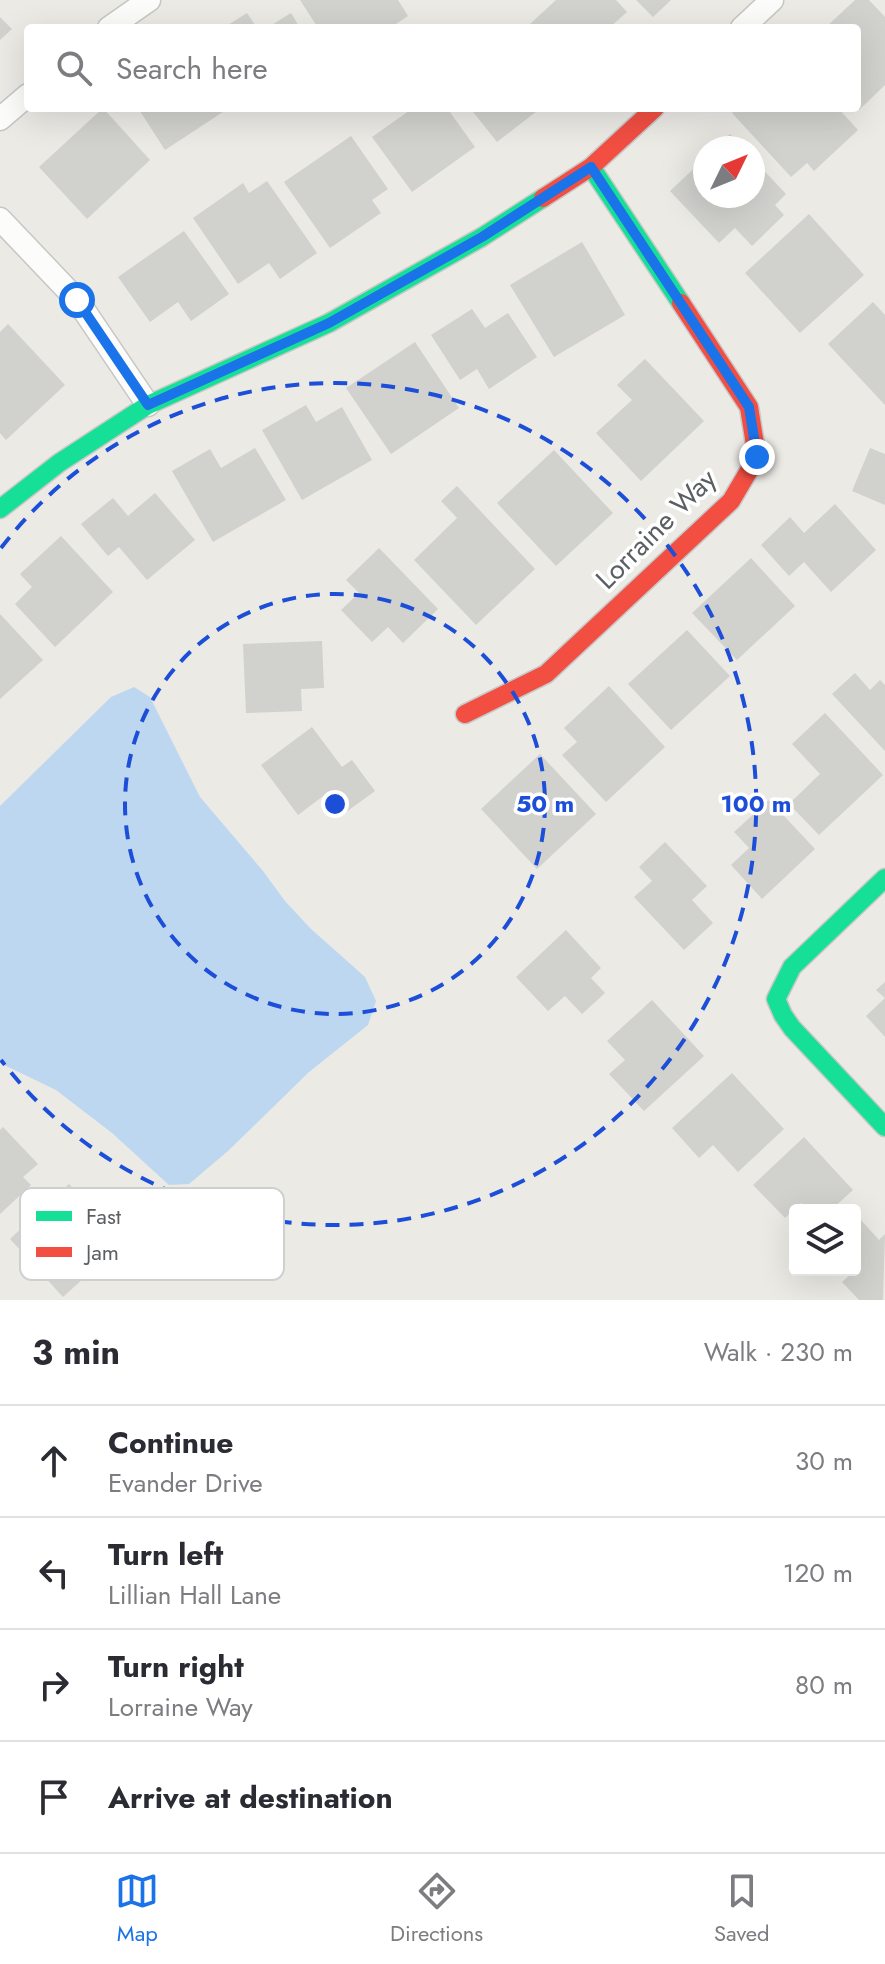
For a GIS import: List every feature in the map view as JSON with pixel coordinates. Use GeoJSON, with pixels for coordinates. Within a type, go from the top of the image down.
{"type":"FeatureCollection","features":[{"type":"Feature","properties":{"kind":"street"},"geometry":{"type":"LineString","coordinates":[[115,24],[149,0]]}},
{"type":"Feature","properties":{"kind":"street"},"geometry":{"type":"LineString","coordinates":[[746,24],[772,0]]}},
{"type":"Feature","properties":{"kind":"street"},"geometry":{"type":"LineString","coordinates":[[0,119],[24,98]]}},
{"type":"Feature","properties":{"kind":"street"},"geometry":{"type":"LineString","coordinates":[[0,509],[59,463],[148,405],[329,323],[482,237],[591,167],[651,112]]}},
{"type":"Feature","properties":{"kind":"street","name":"Lorraine Way"},"geometry":{"type":"LineString","coordinates":[[465,714],[546,674],[731,501],[757,457],[749,407],[591,167]]}},
{"type":"Feature","properties":{"kind":"street"},"geometry":{"type":"LineString","coordinates":[[0,219],[77,300],[148,405]]}},
{"type":"Feature","properties":{"kind":"street"},"geometry":{"type":"LineString","coordinates":[[885,878],[792,967],[776,999],[779,1011],[798,1036],[815,1050],[885,1127]]}},
{"type":"Feature","properties":{"kind":"water"},"geometry":{"type":"Polygon","coordinates":[[[134,687],[150,697],[200,797],[285,901],[365,977],[376,1001],[368,1025],[309,1072],[228,1151],[189,1184],[169,1185],[112,1133],[56,1090],[0,1063],[0,806],[111,697],[134,687]]]}},
{"type":"Feature","properties":{"kind":"building"},"geometry":{"type":"Polygon","coordinates":[[[300,0],[398,0],[408,16],[396,24],[315,24],[300,0]]]}},
{"type":"Feature","properties":{"kind":"building"},"geometry":{"type":"Polygon","coordinates":[[[556,0],[616,0],[627,12],[614,24],[530,24],[556,0]]]}},
{"type":"Feature","properties":{"kind":"building"},"geometry":{"type":"Polygon","coordinates":[[[636,0],[671,0],[653,17],[636,0]]]}},
{"type":"Feature","properties":{"kind":"building"},"geometry":{"type":"Polygon","coordinates":[[[855,0],[869,0],[885,17],[885,85],[861,108],[861,24],[829,24],[855,0]]]}},
{"type":"Feature","properties":{"kind":"building"},"geometry":{"type":"Polygon","coordinates":[[[247,13],[254,24],[229,24],[247,13]]]}},
{"type":"Feature","properties":{"kind":"building"},"geometry":{"type":"Polygon","coordinates":[[[291,13],[298,24],[273,24],[291,13]]]}},
{"type":"Feature","properties":{"kind":"building"},"geometry":{"type":"Polygon","coordinates":[[[0,17],[12,29],[0,40],[0,17]]]}},
{"type":"Feature","properties":{"kind":"building"},"geometry":{"type":"Polygon","coordinates":[[[99,112],[107,112],[150,160],[87,219],[39,167],[99,112]]]}},
{"type":"Feature","properties":{"kind":"building"},"geometry":{"type":"Polygon","coordinates":[[[141,112],[223,112],[165,150],[141,112]]]}},
{"type":"Feature","properties":{"kind":"building"},"geometry":{"type":"Polygon","coordinates":[[[407,112],[450,112],[475,147],[412,192],[372,137],[407,112]]]}},
{"type":"Feature","properties":{"kind":"building"},"geometry":{"type":"Polygon","coordinates":[[[473,112],[536,112],[497,142],[473,112]]]}},
{"type":"Feature","properties":{"kind":"building"},"geometry":{"type":"Polygon","coordinates":[[[733,112],[842,112],[858,130],[814,171],[807,163],[791,177],[765,149],[765,136],[753,136],[733,112]]]}},
{"type":"Feature","properties":{"kind":"building"},"geometry":{"type":"Polygon","coordinates":[[[351,136],[388,189],[372,200],[381,213],[330,248],[284,182],[351,136]]]}},
{"type":"Feature","properties":{"kind":"building"},"geometry":{"type":"Polygon","coordinates":[[[693,169],[693,208],[765,208],[765,172],[786,194],[775,205],[784,215],[752,246],[735,228],[719,243],[670,191],[693,169]]]}},
{"type":"Feature","properties":{"kind":"building"},"geometry":{"type":"Polygon","coordinates":[[[267,181],[317,253],[280,279],[269,263],[238,284],[193,218],[243,183],[249,193],[267,181]]]}},
{"type":"Feature","properties":{"kind":"building"},"geometry":{"type":"Polygon","coordinates":[[[809,214],[864,275],[800,333],[745,273],[809,214]]]}},
{"type":"Feature","properties":{"kind":"building"},"geometry":{"type":"Polygon","coordinates":[[[184,231],[229,294],[191,321],[178,302],[150,322],[118,277],[184,231]]]}},
{"type":"Feature","properties":{"kind":"building"},"geometry":{"type":"Polygon","coordinates":[[[582,242],[625,315],[554,357],[510,285],[582,242]]]}},
{"type":"Feature","properties":{"kind":"building"},"geometry":{"type":"Polygon","coordinates":[[[873,302],[885,315],[885,405],[828,344],[873,302]]]}},
{"type":"Feature","properties":{"kind":"building"},"geometry":{"type":"Polygon","coordinates":[[[472,309],[485,328],[508,313],[537,357],[489,389],[477,369],[460,380],[431,335],[472,309]]]}},
{"type":"Feature","properties":{"kind":"building"},"geometry":{"type":"Polygon","coordinates":[[[8,324],[65,385],[6,440],[0,433],[0,332],[8,324]]]}},
{"type":"Feature","properties":{"kind":"building"},"geometry":{"type":"Polygon","coordinates":[[[415,342],[459,408],[391,454],[346,388],[415,342]]]}},
{"type":"Feature","properties":{"kind":"building"},"geometry":{"type":"Polygon","coordinates":[[[645,359],[704,421],[641,481],[596,433],[632,400],[617,385],[645,359]]]}},
{"type":"Feature","properties":{"kind":"building"},"geometry":{"type":"Polygon","coordinates":[[[306,405],[316,422],[342,407],[372,460],[302,500],[262,430],[306,405]]]}},
{"type":"Feature","properties":{"kind":"building"},"geometry":{"type":"Polygon","coordinates":[[[255,448],[286,500],[213,542],[172,471],[210,449],[221,468],[255,448]]]}},
{"type":"Feature","properties":{"kind":"building"},"geometry":{"type":"Polygon","coordinates":[[[870,448],[885,454],[885,505],[852,491],[870,448]]]}},
{"type":"Feature","properties":{"kind":"building"},"geometry":{"type":"Polygon","coordinates":[[[554,450],[613,513],[556,566],[497,503],[554,450]]]}},
{"type":"Feature","properties":{"kind":"building"},"geometry":{"type":"Polygon","coordinates":[[[457,486],[535,569],[476,625],[414,560],[457,518],[441,501],[457,486]]]}},
{"type":"Feature","properties":{"kind":"building"},"geometry":{"type":"Polygon","coordinates":[[[155,493],[195,540],[147,580],[119,547],[108,556],[81,524],[113,498],[128,516],[155,493]]]}},
{"type":"Feature","properties":{"kind":"building"},"geometry":{"type":"Polygon","coordinates":[[[835,504],[876,550],[831,592],[804,562],[789,576],[761,545],[790,517],[804,533],[835,504]]]}},
{"type":"Feature","properties":{"kind":"building"},"geometry":{"type":"Polygon","coordinates":[[[61,536],[113,592],[55,647],[15,604],[32,587],[20,574],[61,536]]]}},
{"type":"Feature","properties":{"kind":"building"},"geometry":{"type":"Polygon","coordinates":[[[379,548],[438,609],[403,643],[388,627],[372,642],[341,610],[359,593],[346,580],[379,548]]]}},
{"type":"Feature","properties":{"kind":"building"},"geometry":{"type":"Polygon","coordinates":[[[751,558],[795,606],[737,660],[692,613],[751,558]]]}},
{"type":"Feature","properties":{"kind":"building"},"geometry":{"type":"Polygon","coordinates":[[[0,614],[43,660],[0,699],[0,614]]]}},
{"type":"Feature","properties":{"kind":"building"},"geometry":{"type":"Polygon","coordinates":[[[687,630],[730,676],[671,730],[628,684],[687,630]]]}},
{"type":"Feature","properties":{"kind":"building"},"geometry":{"type":"Polygon","coordinates":[[[322,641],[324,688],[301,689],[302,711],[246,713],[243,644],[322,641]]]}},
{"type":"Feature","properties":{"kind":"building"},"geometry":{"type":"Polygon","coordinates":[[[855,673],[870,690],[880,680],[885,685],[885,751],[832,694],[855,673]]]}},
{"type":"Feature","properties":{"kind":"building"},"geometry":{"type":"Polygon","coordinates":[[[609,686],[665,747],[606,802],[562,755],[577,742],[564,728],[609,686]]]}},
{"type":"Feature","properties":{"kind":"building"},"geometry":{"type":"Polygon","coordinates":[[[825,713],[883,775],[819,835],[789,804],[820,774],[792,744],[825,713]]]}},
{"type":"Feature","properties":{"kind":"building"},"geometry":{"type":"Polygon","coordinates":[[[312,727],[342,767],[352,760],[375,791],[342,815],[326,794],[298,815],[261,765],[312,727]]]}},
{"type":"Feature","properties":{"kind":"building"},"geometry":{"type":"Polygon","coordinates":[[[540,754],[596,814],[537,869],[481,809],[540,754]]]}},
{"type":"Feature","properties":{"kind":"building"},"geometry":{"type":"Polygon","coordinates":[[[769,800],[815,849],[762,899],[731,865],[749,848],[734,832],[769,800]]]}},
{"type":"Feature","properties":{"kind":"building"},"geometry":{"type":"Polygon","coordinates":[[[665,842],[707,886],[692,900],[713,923],[684,950],[634,897],[652,881],[639,867],[665,842]]]}},
{"type":"Feature","properties":{"kind":"building"},"geometry":{"type":"Polygon","coordinates":[[[566,930],[601,968],[591,978],[605,993],[582,1014],[565,996],[548,1011],[516,977],[566,930]]]}},
{"type":"Feature","properties":{"kind":"building"},"geometry":{"type":"Polygon","coordinates":[[[885,982],[885,998],[876,990],[885,982]]]}},
{"type":"Feature","properties":{"kind":"building"},"geometry":{"type":"Polygon","coordinates":[[[885,998],[885,1037],[866,1016],[885,998]]]}},
{"type":"Feature","properties":{"kind":"building"},"geometry":{"type":"Polygon","coordinates":[[[652,1000],[704,1056],[644,1111],[609,1074],[625,1060],[607,1041],[652,1000]]]}},
{"type":"Feature","properties":{"kind":"building"},"geometry":{"type":"Polygon","coordinates":[[[732,1073],[784,1129],[738,1172],[713,1145],[699,1158],[672,1128],[732,1073]]]}},
{"type":"Feature","properties":{"kind":"building"},"geometry":{"type":"Polygon","coordinates":[[[3,1127],[38,1164],[23,1177],[31,1185],[20,1188],[20,1195],[0,1214],[0,1130],[3,1127]]]}},
{"type":"Feature","properties":{"kind":"building"},"geometry":{"type":"Polygon","coordinates":[[[804,1137],[853,1190],[838,1204],[789,1204],[789,1214],[785,1218],[753,1185],[804,1137]]]}},
{"type":"Feature","properties":{"kind":"building"},"geometry":{"type":"Polygon","coordinates":[[[861,1220],[879,1240],[885,1234],[883,1300],[859,1300],[842,1282],[848,1276],[861,1276],[861,1220]]]}},
{"type":"Feature","properties":{"kind":"building"},"geometry":{"type":"Polygon","coordinates":[[[20,1230],[20,1250],[10,1239],[20,1230]]]}},
{"type":"Feature","properties":{"kind":"building"},"geometry":{"type":"Polygon","coordinates":[[[47,1280],[82,1280],[63,1297],[47,1280]]]}},
{"type":"Feature","properties":{"kind":"traffic: fast"},"geometry":{"type":"LineString","coordinates":[[591,167],[681,303]]}},
{"type":"Feature","properties":{"kind":"traffic: fast"},"geometry":{"type":"LineString","coordinates":[[0,509],[59,463],[148,405],[329,323],[482,237],[543,198]]}},
{"type":"Feature","properties":{"kind":"traffic: fast"},"geometry":{"type":"LineString","coordinates":[[885,878],[792,967],[776,999],[792,1028],[885,1127]]}},
{"type":"Feature","properties":{"kind":"traffic: jam"},"geometry":{"type":"LineString","coordinates":[[543,198],[591,167],[651,112]]}},
{"type":"Feature","properties":{"kind":"traffic: jam"},"geometry":{"type":"LineString","coordinates":[[465,714],[546,674],[731,501],[757,457],[749,407],[681,303]]}},
{"type":"Feature","properties":{"kind":"route"},"geometry":{"type":"LineString","coordinates":[[77,300],[148,405],[329,323],[482,237],[591,167],[749,407],[757,457]]}}]}
